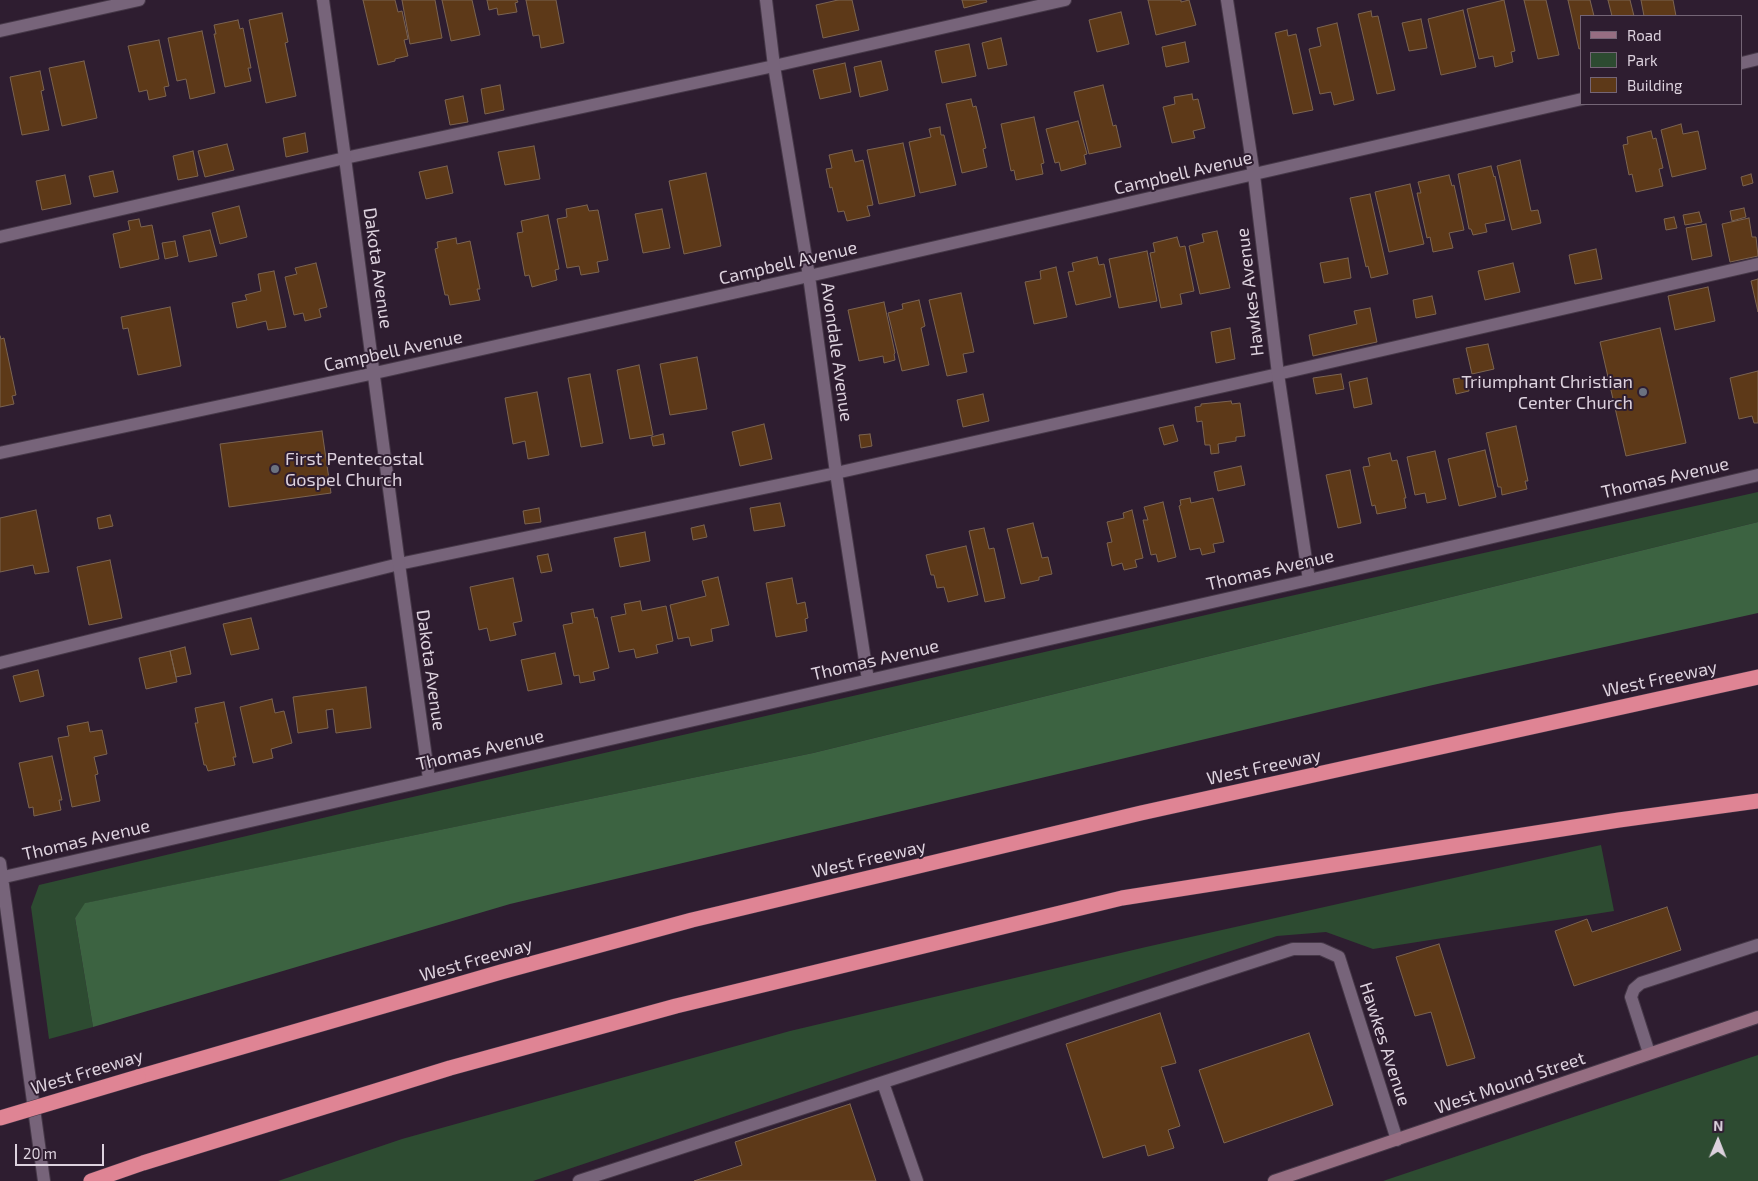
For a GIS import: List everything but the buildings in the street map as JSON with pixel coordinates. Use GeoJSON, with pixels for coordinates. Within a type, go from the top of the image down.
{"type":"FeatureCollection","features":[{"type":"Feature","properties":{"kind":"highway","name":"West Freeway"},"geometry":{"type":"LineString","coordinates":[[0,1118],[138,1076],[501,972],[692,920],[1141,813],[1758,677]]}},
{"type":"Feature","properties":{"kind":"highway"},"geometry":{"type":"LineString","coordinates":[[91,1181],[143,1163],[450,1068],[676,1006],[1122,898],[1619,820],[1758,801]]}},
{"type":"Feature","properties":{"kind":"main road","name":"West Mound Street"},"geometry":{"type":"LineString","coordinates":[[1274,1181],[1758,1017]]}},
{"type":"Feature","properties":{"kind":"street"},"geometry":{"type":"LineString","coordinates":[[0,31],[139,0]]}},
{"type":"Feature","properties":{"kind":"street","name":"Dakota Avenue"},"geometry":{"type":"LineString","coordinates":[[322,0],[346,158],[429,779]]}},
{"type":"Feature","properties":{"kind":"street","name":"Avondale Avenue"},"geometry":{"type":"LineString","coordinates":[[766,0],[774,66],[810,276],[836,473],[868,680]]}},
{"type":"Feature","properties":{"kind":"street"},"geometry":{"type":"LineString","coordinates":[[0,237],[346,158],[774,66],[1065,0]]}},
{"type":"Feature","properties":{"kind":"street","name":"Hawkes Avenue"},"geometry":{"type":"LineString","coordinates":[[1227,0],[1254,175],[1278,374],[1309,580]]}},
{"type":"Feature","properties":{"kind":"street"},"geometry":{"type":"LineString","coordinates":[[1743,63],[1758,59]]}},
{"type":"Feature","properties":{"kind":"street","name":"Campbell Avenue"},"geometry":{"type":"LineString","coordinates":[[0,453],[375,373],[810,276],[1580,100]]}},
{"type":"Feature","properties":{"kind":"street"},"geometry":{"type":"LineString","coordinates":[[0,663],[399,564],[836,473],[1758,264]]}},
{"type":"Feature","properties":{"kind":"street","name":"Thomas Avenue"},"geometry":{"type":"LineString","coordinates":[[1,878],[1309,580],[1758,475]]}},
{"type":"Feature","properties":{"kind":"street"},"geometry":{"type":"LineString","coordinates":[[0,863],[44,1181]]}},
{"type":"Feature","properties":{"kind":"street"},"geometry":{"type":"LineString","coordinates":[[1649,1053],[1631,997],[1634,989],[1641,983],[1758,945]]}},
{"type":"Feature","properties":{"kind":"street","name":"Hawkes Avenue"},"geometry":{"type":"LineString","coordinates":[[883,1083],[1293,949],[1321,949],[1339,957],[1397,1140]]}},
{"type":"Feature","properties":{"kind":"street"},"geometry":{"type":"LineString","coordinates":[[579,1181],[883,1083],[917,1181]]}},
{"type":"Feature","properties":{"kind":"green space"},"geometry":{"type":"Polygon","coordinates":[[[1758,492],[1758,522],[813,753],[86,903],[75,918],[93,1027],[49,1039],[31,907],[39,885],[382,804],[1232,609],[1758,492]]]}},
{"type":"Feature","properties":{"kind":"green space"},"geometry":{"type":"Polygon","coordinates":[[[1758,522],[1758,613],[1433,685],[510,904],[93,1027],[75,918],[85,903],[813,753],[1758,522]]]}},
{"type":"Feature","properties":{"kind":"green space"},"geometry":{"type":"Polygon","coordinates":[[[1601,845],[1614,911],[1373,949],[1326,932],[1277,936],[863,1070],[533,1181],[278,1181],[402,1139],[790,1031],[1146,947],[1601,845]]]}},
{"type":"Feature","properties":{"kind":"green space"},"geometry":{"type":"Polygon","coordinates":[[[1758,1055],[1758,1181],[1383,1181],[1758,1055]]]}},
{"type":"Feature","properties":{"kind":"place","name":"Triumphant Christian Center Church"},"geometry":{"type":"Point","coordinates":[1643,392]}},
{"type":"Feature","properties":{"kind":"place","name":"First Pentecostal Gospel Church"},"geometry":{"type":"Point","coordinates":[275,469]}}]}
